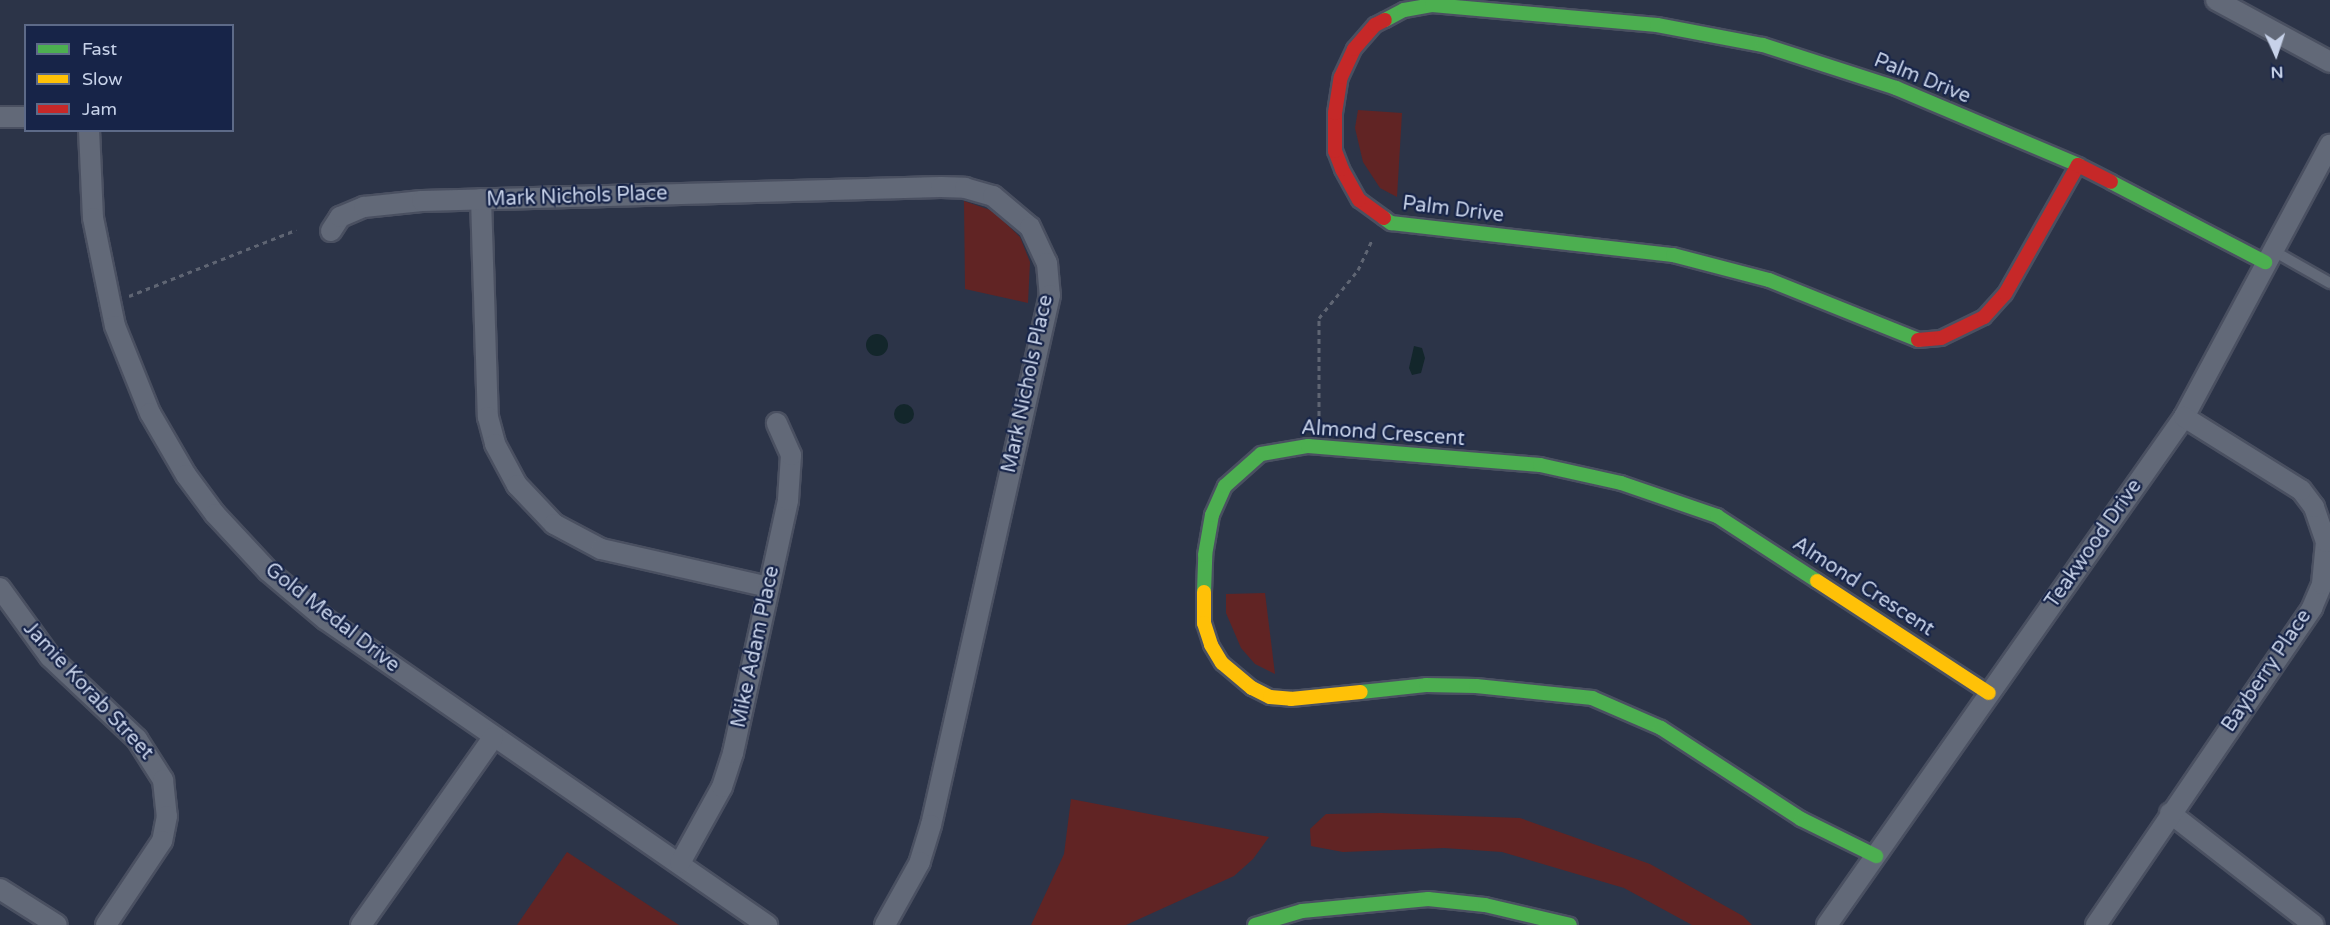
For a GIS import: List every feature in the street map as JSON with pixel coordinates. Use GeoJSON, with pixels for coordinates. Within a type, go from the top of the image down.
{"type":"FeatureCollection","features":[{"type":"Feature","properties":{"kind":"street"},"geometry":{"type":"LineString","coordinates":[[2216,0],[2330,62]]}},
{"type":"Feature","properties":{"kind":"street","name":"Palm Drive"},"geometry":{"type":"LineString","coordinates":[[2078,165],[2005,294],[1984,317],[1941,338],[1913,340],[1769,280],[1672,255],[1391,223],[1359,200],[1346,177],[1335,151],[1335,113],[1341,76],[1361,41],[1375,26],[1404,10],[1432,4],[1657,25],[1763,45],[1896,88],[2078,165],[2269,256]]}},
{"type":"Feature","properties":{"kind":"street"},"geometry":{"type":"LineString","coordinates":[[0,117],[24,117]]}},
{"type":"Feature","properties":{"kind":"street","name":"Gold Medal Drive"},"geometry":{"type":"LineString","coordinates":[[89,132],[93,218],[115,326],[150,413],[186,475],[241,543],[291,591],[493,738],[680,863],[767,925]]}},
{"type":"Feature","properties":{"kind":"street","name":"Teakwood Drive"},"geometry":{"type":"LineString","coordinates":[[1827,925],[2184,417],[2330,145]]}},
{"type":"Feature","properties":{"kind":"street","name":"Mark Nichols Place"},"geometry":{"type":"LineString","coordinates":[[331,231],[340,217],[364,207],[481,199],[965,188],[993,196],[1011,207],[1030,227],[1042,246],[1050,278],[1050,295],[931,825],[920,862],[885,925]]}},
{"type":"Feature","properties":{"kind":"street"},"geometry":{"type":"LineString","coordinates":[[481,199],[488,417],[495,444],[517,485],[554,524],[601,549],[768,587]]}},
{"type":"Feature","properties":{"kind":"street","name":"Bayberry Place"},"geometry":{"type":"LineString","coordinates":[[2096,925],[2170,813],[2312,608],[2322,584],[2326,542],[2314,507],[2301,490],[2184,417]]}},
{"type":"Feature","properties":{"kind":"street","name":"Mike Adam Place"},"geometry":{"type":"LineString","coordinates":[[680,863],[722,787],[789,500],[790,471],[787,438],[777,423]]}},
{"type":"Feature","properties":{"kind":"street","name":"Almond Crescent"},"geometry":{"type":"LineString","coordinates":[[1875,855],[1801,819],[1661,728],[1592,698],[1476,686],[1426,685],[1291,699],[1252,688],[1222,663],[1211,645],[1204,622],[1205,555],[1212,515],[1225,486],[1244,466],[1261,454],[1280,448],[1308,446],[1540,465],[1621,483],[1717,516],[1989,693]]}},
{"type":"Feature","properties":{"kind":"street","name":"Jamie Korab Street"},"geometry":{"type":"LineString","coordinates":[[0,588],[50,657],[137,739],[163,780],[166,816],[162,841],[106,925]]}},
{"type":"Feature","properties":{"kind":"street"},"geometry":{"type":"LineString","coordinates":[[362,925],[493,738]]}},
{"type":"Feature","properties":{"kind":"street"},"geometry":{"type":"LineString","coordinates":[[2170,813],[2314,925]]}},
{"type":"Feature","properties":{"kind":"street"},"geometry":{"type":"LineString","coordinates":[[0,889],[57,925]]}},
{"type":"Feature","properties":{"kind":"street"},"geometry":{"type":"LineString","coordinates":[[1255,925],[1302,911],[1355,903],[1428,899],[1485,905],[1570,925]]}},
{"type":"Feature","properties":{"kind":"lane"},"geometry":{"type":"LineString","coordinates":[[2269,256],[2330,283]]}},
{"type":"Feature","properties":{"kind":"path"},"geometry":{"type":"LineString","coordinates":[[124,298],[296,230]]}},
{"type":"Feature","properties":{"kind":"path"},"geometry":{"type":"LineString","coordinates":[[1319,429],[1319,318],[1359,270],[1374,236]]}},
{"type":"Feature","properties":{"kind":"shaded area"},"geometry":{"type":"Polygon","coordinates":[[[1358,110],[1402,113],[1397,197],[1380,188],[1363,162],[1355,128],[1358,110]]]}},
{"type":"Feature","properties":{"kind":"shaded area"},"geometry":{"type":"Polygon","coordinates":[[[964,201],[993,211],[1020,237],[1030,262],[1028,303],[965,289],[964,201]]]}},
{"type":"Feature","properties":{"kind":"shaded area"},"geometry":{"type":"Polygon","coordinates":[[[873,334],[881,334],[888,341],[888,349],[881,356],[873,356],[866,349],[866,341],[873,334]]]}},
{"type":"Feature","properties":{"kind":"shaded area"},"geometry":{"type":"Polygon","coordinates":[[[1414,346],[1422,348],[1425,358],[1421,373],[1412,375],[1409,368],[1414,346]]]}},
{"type":"Feature","properties":{"kind":"shaded area"},"geometry":{"type":"Polygon","coordinates":[[[900,404],[908,404],[914,410],[914,418],[908,424],[900,424],[894,418],[894,410],[900,404]]]}},
{"type":"Feature","properties":{"kind":"shaded area"},"geometry":{"type":"Polygon","coordinates":[[[1265,593],[1275,674],[1255,664],[1241,648],[1226,613],[1226,594],[1265,593]]]}},
{"type":"Feature","properties":{"kind":"shaded area"},"geometry":{"type":"Polygon","coordinates":[[[1071,799],[1269,837],[1253,859],[1234,876],[1126,925],[1031,925],[1064,854],[1071,799]]]}},
{"type":"Feature","properties":{"kind":"shaded area"},"geometry":{"type":"Polygon","coordinates":[[[1381,813],[1520,818],[1650,864],[1743,916],[1752,925],[1692,925],[1624,888],[1502,852],[1444,848],[1343,852],[1311,846],[1310,829],[1326,814],[1381,813]]]}},
{"type":"Feature","properties":{"kind":"shaded area"},"geometry":{"type":"Polygon","coordinates":[[[567,852],[679,925],[517,925],[567,852]]]}},
{"type":"Feature","properties":{"kind":"traffic: fast"},"geometry":{"type":"LineString","coordinates":[[1385,20],[1404,10],[1432,5],[1657,25],[1763,45],[1896,88],[2078,165]]}},
{"type":"Feature","properties":{"kind":"traffic: fast"},"geometry":{"type":"LineString","coordinates":[[2111,182],[2265,262]]}},
{"type":"Feature","properties":{"kind":"traffic: fast"},"geometry":{"type":"LineString","coordinates":[[1384,218],[1391,223],[1673,255],[1769,280],[1918,340]]}},
{"type":"Feature","properties":{"kind":"traffic: fast"},"geometry":{"type":"LineString","coordinates":[[1204,592],[1205,555],[1212,515],[1225,486],[1261,454],[1308,446],[1540,465],[1621,483],[1717,516],[1817,581]]}},
{"type":"Feature","properties":{"kind":"traffic: fast"},"geometry":{"type":"LineString","coordinates":[[1361,692],[1426,685],[1476,686],[1592,698],[1661,728],[1801,819],[1876,856]]}},
{"type":"Feature","properties":{"kind":"traffic: fast"},"geometry":{"type":"LineString","coordinates":[[1255,925],[1302,911],[1428,899],[1485,905],[1570,925]]}},
{"type":"Feature","properties":{"kind":"traffic: slow"},"geometry":{"type":"LineString","coordinates":[[1817,581],[1989,693]]}},
{"type":"Feature","properties":{"kind":"traffic: slow"},"geometry":{"type":"LineString","coordinates":[[1204,592],[1204,623],[1211,645],[1222,663],[1252,688],[1270,697],[1291,699],[1361,692]]}},
{"type":"Feature","properties":{"kind":"traffic: jam"},"geometry":{"type":"LineString","coordinates":[[1384,218],[1359,200],[1342,169],[1335,151],[1335,113],[1341,77],[1354,49],[1375,25],[1385,20]]}},
{"type":"Feature","properties":{"kind":"traffic: jam"},"geometry":{"type":"LineString","coordinates":[[1918,340],[1941,338],[1984,317],[2005,294],[2078,165],[2111,182]]}}]}
